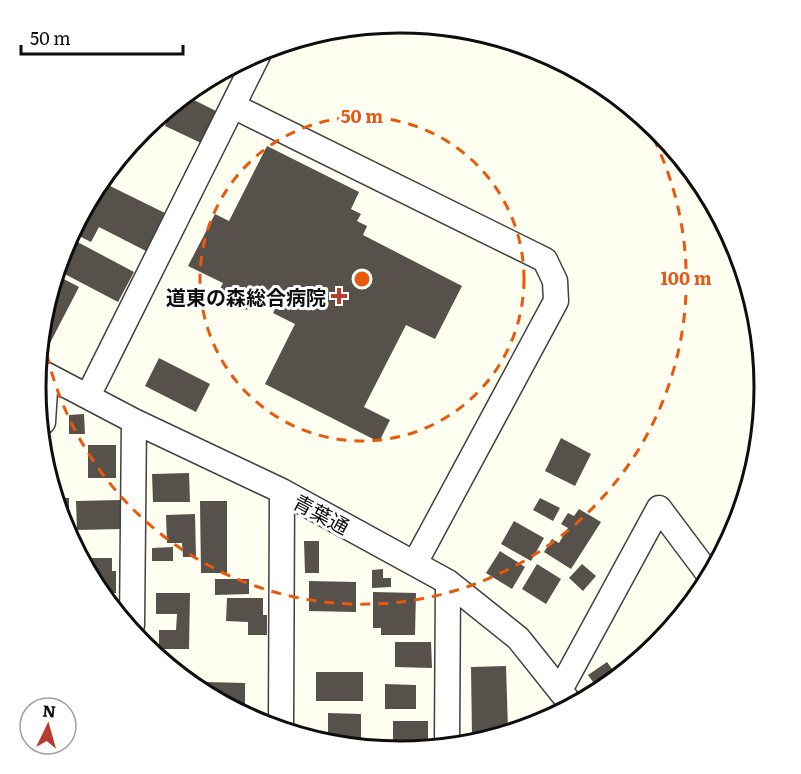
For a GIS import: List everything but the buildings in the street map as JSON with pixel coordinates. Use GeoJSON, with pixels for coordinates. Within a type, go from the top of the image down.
{"type":"FeatureCollection","features":[{"type":"Feature","properties":{"kind":"street"},"geometry":{"type":"LineString","coordinates":[[88,396],[253,66]]}},
{"type":"Feature","properties":{"kind":"street"},"geometry":{"type":"LineString","coordinates":[[233,106],[544,260],[555,281],[556,301],[415,563]]}},
{"type":"Feature","properties":{"kind":"street","name":"青葉通"},"geometry":{"type":"LineString","coordinates":[[47,375],[134,420],[282,491],[448,582],[518,638],[565,697]]}},
{"type":"Feature","properties":{"kind":"street"},"geometry":{"type":"LineString","coordinates":[[132,618],[134,420]]}},
{"type":"Feature","properties":{"kind":"street"},"geometry":{"type":"LineString","coordinates":[[281,720],[282,491]]}},
{"type":"Feature","properties":{"kind":"street"},"geometry":{"type":"LineString","coordinates":[[565,697],[659,508],[704,568]]}},
{"type":"Feature","properties":{"kind":"street"},"geometry":{"type":"LineString","coordinates":[[447,738],[448,582]]}},
{"type":"Feature","properties":{"kind":"place","name":"道東の森総合病院"},"geometry":{"type":"Point","coordinates":[339,296]}}]}
